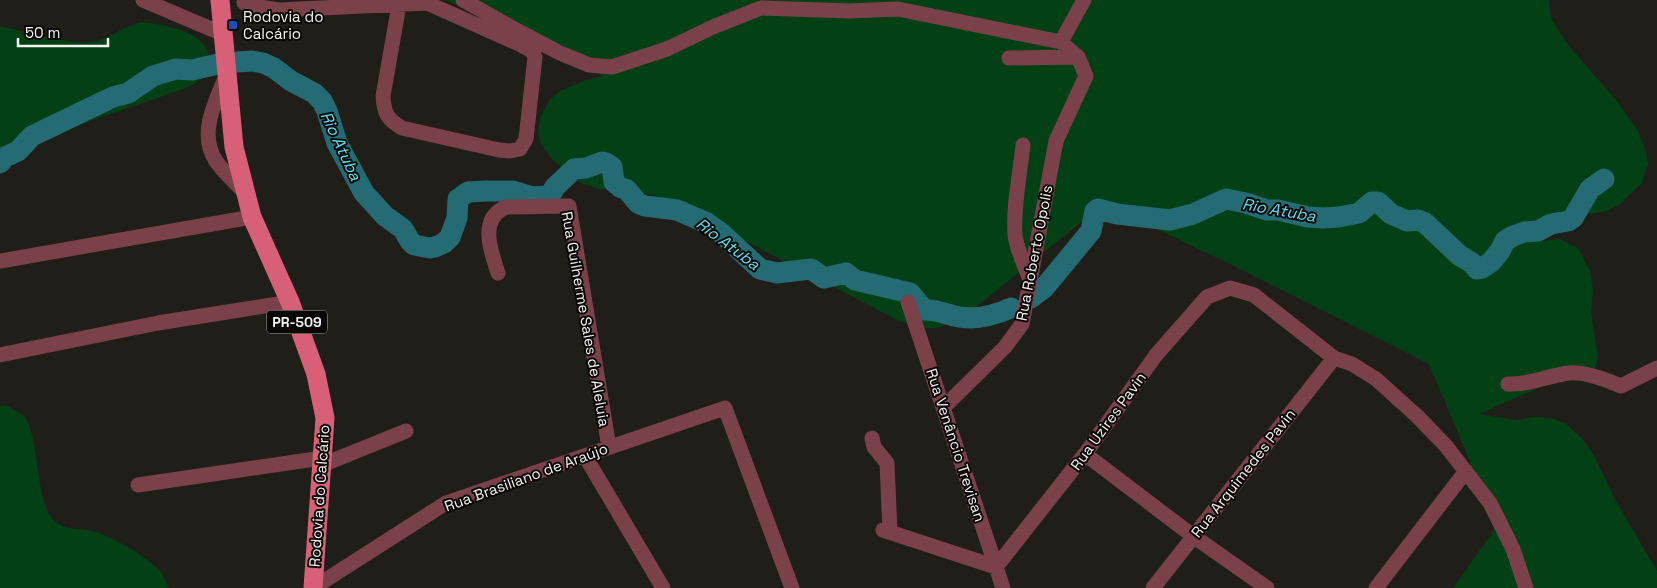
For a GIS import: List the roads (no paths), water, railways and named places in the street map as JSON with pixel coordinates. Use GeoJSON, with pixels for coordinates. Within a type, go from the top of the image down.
{"type":"FeatureCollection","features":[{"type":"Feature","properties":{"kind":"main road","name":"Rodovia do Calcário"},"geometry":{"type":"LineString","coordinates":[[220,3],[234,147],[252,217],[290,302],[316,374],[325,418],[313,588]]}},
{"type":"Feature","properties":{"kind":"street"},"geometry":{"type":"LineString","coordinates":[[143,0],[223,34]]}},
{"type":"Feature","properties":{"kind":"street"},"geometry":{"type":"LineString","coordinates":[[463,0],[518,32],[589,65],[612,66],[667,49],[713,27],[761,8],[898,9],[1061,42],[1078,58]]}},
{"type":"Feature","properties":{"kind":"street"},"geometry":{"type":"LineString","coordinates":[[1061,42],[1084,0]]}},
{"type":"Feature","properties":{"kind":"street"},"geometry":{"type":"LineString","coordinates":[[220,3],[251,1],[266,8],[278,10],[427,3],[532,51],[535,57],[535,67],[526,139],[520,149],[510,151],[499,150],[402,128],[391,121],[384,109],[383,96],[399,5]]}},
{"type":"Feature","properties":{"kind":"street"},"geometry":{"type":"LineString","coordinates":[[1009,58],[1078,58]]}},
{"type":"Feature","properties":{"kind":"street","name":"Rua Roberto Opolis"},"geometry":{"type":"LineString","coordinates":[[944,408],[1005,347],[1022,324],[1056,140],[1086,76],[1078,58]]}},
{"type":"Feature","properties":{"kind":"street"},"geometry":{"type":"LineString","coordinates":[[1023,145],[1016,210],[1016,237],[1021,258],[1030,280]]}},
{"type":"Feature","properties":{"kind":"street","name":"Rua Guilherme Sales de Aleluia"},"geometry":{"type":"LineString","coordinates":[[498,273],[489,244],[490,222],[497,211],[506,207],[569,206],[610,447]]}},
{"type":"Feature","properties":{"kind":"street"},"geometry":{"type":"LineString","coordinates":[[0,261],[252,217]]}},
{"type":"Feature","properties":{"kind":"street","name":"Rua Uzires Pavin"},"geometry":{"type":"LineString","coordinates":[[996,568],[1085,454],[1156,355],[1207,297],[1230,288],[1254,295],[1334,358]]}},
{"type":"Feature","properties":{"kind":"street"},"geometry":{"type":"LineString","coordinates":[[0,355],[158,323],[290,302]]}},
{"type":"Feature","properties":{"kind":"street","name":"Rua Venâncio Trevisan"},"geometry":{"type":"LineString","coordinates":[[908,302],[1003,588]]}},
{"type":"Feature","properties":{"kind":"street"},"geometry":{"type":"LineString","coordinates":[[1334,358],[1352,364],[1376,379],[1417,416],[1446,446],[1490,503],[1513,548],[1526,588]]}},
{"type":"Feature","properties":{"kind":"street","name":"Rua Arquimedes Pavin"},"geometry":{"type":"LineString","coordinates":[[1153,588],[1192,536],[1334,358]]}},
{"type":"Feature","properties":{"kind":"street"},"geometry":{"type":"LineString","coordinates":[[1508,384],[1522,385],[1570,373],[1602,378],[1621,386],[1657,368]]}},
{"type":"Feature","properties":{"kind":"street","name":"Rua Brasiliano de Araújo"},"geometry":{"type":"LineString","coordinates":[[313,588],[446,503],[725,408],[792,588]]}},
{"type":"Feature","properties":{"kind":"street"},"geometry":{"type":"LineString","coordinates":[[138,485],[322,461],[406,431]]}},
{"type":"Feature","properties":{"kind":"street"},"geometry":{"type":"LineString","coordinates":[[872,438],[874,447],[887,463],[886,531],[996,568]]}},
{"type":"Feature","properties":{"kind":"street"},"geometry":{"type":"LineString","coordinates":[[1085,454],[1192,536],[1267,588]]}},
{"type":"Feature","properties":{"kind":"street"},"geometry":{"type":"LineString","coordinates":[[585,456],[663,588]]}},
{"type":"Feature","properties":{"kind":"street"},"geometry":{"type":"LineString","coordinates":[[1376,588],[1466,471]]}},
{"type":"Feature","properties":{"kind":"waterway","name":"Rio Atuba"},"geometry":{"type":"LineString","coordinates":[[237,62],[252,61],[274,68],[291,81],[314,93],[322,101],[337,143],[364,193],[385,216],[403,229],[414,245],[430,248],[444,243],[450,237],[457,218],[458,199],[468,192],[513,191],[532,197],[549,197],[555,187],[574,169],[586,168],[602,162],[612,167],[614,182],[627,190],[638,203],[645,206],[677,210],[707,223],[721,233],[760,269],[777,273],[811,269],[824,278],[846,273],[855,280],[910,293],[924,310],[933,310],[960,317],[986,316],[1011,308]]}},
{"type":"Feature","properties":{"kind":"waterway","name":"Rio Atuba"},"geometry":{"type":"LineString","coordinates":[[0,163],[5,157],[18,151],[32,136],[113,97],[128,93],[153,76],[176,69],[192,70],[218,64]]}},
{"type":"Feature","properties":{"kind":"waterway","name":"Rio Atuba"},"geometry":{"type":"LineString","coordinates":[[1031,298],[1044,288],[1091,231],[1095,211],[1098,209],[1117,214],[1170,220],[1193,214],[1226,199],[1267,210],[1278,210],[1308,217],[1323,218],[1359,213],[1372,202],[1378,202],[1391,214],[1407,221],[1418,220],[1425,223],[1477,269],[1491,262],[1505,241],[1513,236],[1524,232],[1538,231],[1551,224],[1568,221],[1573,218],[1590,189],[1604,179]]}},
{"type":"Feature","properties":{"kind":"place","name":"Rodovia do Calcário"},"geometry":{"type":"Point","coordinates":[233,25]}}]}
